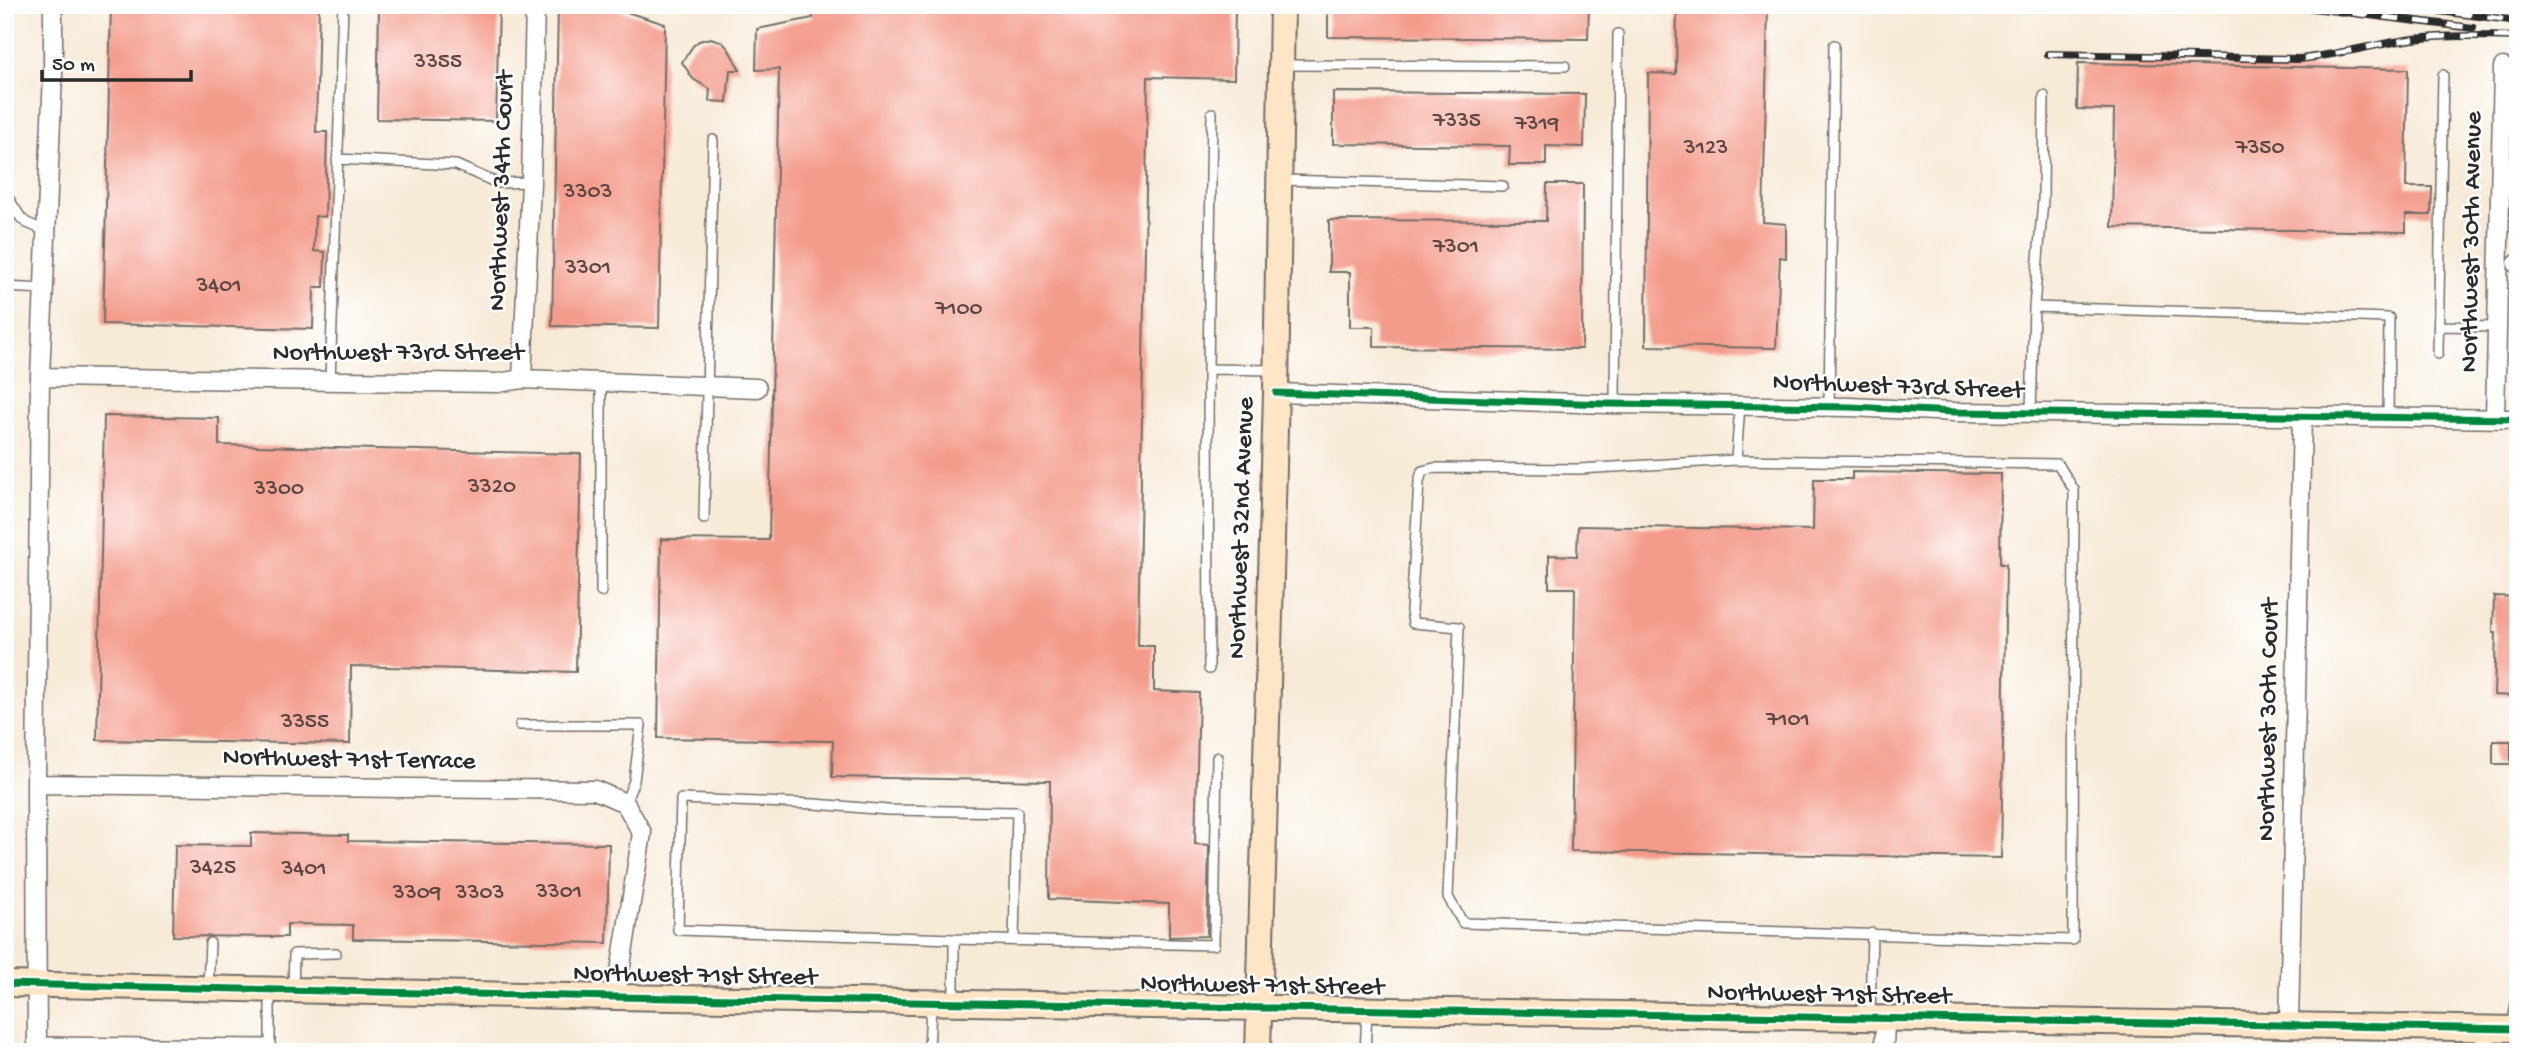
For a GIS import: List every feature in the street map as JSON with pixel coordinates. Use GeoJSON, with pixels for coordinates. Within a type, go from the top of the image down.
{"type":"FeatureCollection","features":[{"type":"Feature","properties":{"kind":"street"},"geometry":{"type":"LineString","coordinates":[[37,1047],[36,784],[40,377],[53,74],[53,5]]}},
{"type":"Feature","properties":{"kind":"street","name":"Northwest 34th Court"},"geometry":{"type":"LineString","coordinates":[[522,379],[531,182],[535,5]]}},
{"type":"Feature","properties":{"kind":"street","name":"Northwest 32nd Avenue"},"geometry":{"type":"LineString","coordinates":[[1258,1052],[1277,382],[1282,5]]}},
{"type":"Feature","properties":{"kind":"street","name":"Northwest 30th Avenue"},"geometry":{"type":"LineString","coordinates":[[2495,418],[2503,67]]}},
{"type":"Feature","properties":{"kind":"street","name":"Northwest 73rd Street"},"geometry":{"type":"LineString","coordinates":[[40,377],[498,383],[522,379],[757,388]]}},
{"type":"Feature","properties":{"kind":"street","name":"Northwest 73rd Street"},"geometry":{"type":"LineString","coordinates":[[1277,382],[1615,404],[1955,412],[2518,419]]}},
{"type":"Feature","properties":{"kind":"street","name":"Northwest 30th Court"},"geometry":{"type":"LineString","coordinates":[[2289,1025],[2302,416]]}},
{"type":"Feature","properties":{"kind":"street","name":"Northwest 71st Terrace"},"geometry":{"type":"LineString","coordinates":[[36,784],[595,790],[625,803]]}},
{"type":"Feature","properties":{"kind":"street"},"geometry":{"type":"LineString","coordinates":[[616,997],[642,833],[625,803]]}},
{"type":"Feature","properties":{"kind":"street","name":"Northwest 71st Street"},"geometry":{"type":"LineString","coordinates":[[5,984],[2289,1025],[2485,1040],[2515,1029]]}},
{"type":"Feature","properties":{"kind":"street"},"geometry":{"type":"LineString","coordinates":[[1877,1018],[1884,1052]]}},
{"type":"Feature","properties":{"kind":"lane"},"geometry":{"type":"LineString","coordinates":[[330,380],[342,5]]}},
{"type":"Feature","properties":{"kind":"lane"},"geometry":{"type":"LineString","coordinates":[[1615,404],[1618,34]]}},
{"type":"Feature","properties":{"kind":"lane"},"geometry":{"type":"LineString","coordinates":[[1829,407],[1834,45]]}},
{"type":"Feature","properties":{"kind":"lane"},"geometry":{"type":"LineString","coordinates":[[1281,65],[1565,66]]}},
{"type":"Feature","properties":{"kind":"lane"},"geometry":{"type":"LineString","coordinates":[[2438,354],[2443,75]]}},
{"type":"Feature","properties":{"kind":"lane"},"geometry":{"type":"LineString","coordinates":[[2031,413],[2034,306],[2043,200],[2044,96]]}},
{"type":"Feature","properties":{"kind":"lane"},"geometry":{"type":"LineString","coordinates":[[1209,668],[1208,369],[1212,113]]}},
{"type":"Feature","properties":{"kind":"lane"},"geometry":{"type":"LineString","coordinates":[[704,520],[713,141]]}},
{"type":"Feature","properties":{"kind":"lane"},"geometry":{"type":"LineString","coordinates":[[337,159],[456,165],[497,183],[531,182]]}},
{"type":"Feature","properties":{"kind":"lane"},"geometry":{"type":"LineString","coordinates":[[1279,180],[1503,186]]}},
{"type":"Feature","properties":{"kind":"lane"},"geometry":{"type":"LineString","coordinates":[[5,193],[20,218],[46,231]]}},
{"type":"Feature","properties":{"kind":"lane"},"geometry":{"type":"LineString","coordinates":[[5,287],[44,289]]}},
{"type":"Feature","properties":{"kind":"lane"},"geometry":{"type":"LineString","coordinates":[[2034,306],[2389,318],[2388,417]]}},
{"type":"Feature","properties":{"kind":"lane"},"geometry":{"type":"LineString","coordinates":[[2439,326],[2497,327]]}},
{"type":"Feature","properties":{"kind":"lane"},"geometry":{"type":"LineString","coordinates":[[1208,369],[1277,382]]}},
{"type":"Feature","properties":{"kind":"lane"},"geometry":{"type":"LineString","coordinates":[[601,383],[601,592]]}},
{"type":"Feature","properties":{"kind":"lane"},"geometry":{"type":"LineString","coordinates":[[1736,460],[1740,405]]}},
{"type":"Feature","properties":{"kind":"lane"},"geometry":{"type":"LineString","coordinates":[[1736,460],[2058,464],[2074,490],[2073,940],[1463,923],[1447,897],[1459,627],[1413,623],[1412,598],[1419,482],[1422,471],[1434,468],[1579,469],[1736,460]]}},
{"type":"Feature","properties":{"kind":"lane"},"geometry":{"type":"LineString","coordinates":[[520,725],[641,725],[634,781],[625,803]]}},
{"type":"Feature","properties":{"kind":"lane"},"geometry":{"type":"LineString","coordinates":[[1014,940],[1017,812],[888,810],[815,804],[681,799],[678,930],[954,939],[1214,945],[1217,757]]}},
{"type":"Feature","properties":{"kind":"lane"},"geometry":{"type":"LineString","coordinates":[[1872,933],[1877,1018]]}},
{"type":"Feature","properties":{"kind":"lane"},"geometry":{"type":"LineString","coordinates":[[929,1052],[954,939]]}},
{"type":"Feature","properties":{"kind":"lane"},"geometry":{"type":"LineString","coordinates":[[208,989],[210,943]]}},
{"type":"Feature","properties":{"kind":"lane"},"geometry":{"type":"LineString","coordinates":[[37,1047],[269,1048],[282,990],[294,954],[337,953]]}},
{"type":"Feature","properties":{"kind":"lane"},"geometry":{"type":"LineString","coordinates":[[2515,1029],[2518,991]]}},
{"type":"Feature","properties":{"kind":"lane"},"geometry":{"type":"LineString","coordinates":[[1366,1052],[1367,1009]]}},
{"type":"Feature","properties":{"kind":"building"},"geometry":{"type":"Polygon","coordinates":[[[111,5],[319,5],[316,132],[327,132],[325,217],[315,216],[314,251],[325,252],[324,287],[314,287],[313,329],[103,324],[111,5]]]}},
{"type":"Feature","properties":{"kind":"building"},"geometry":{"type":"Polygon","coordinates":[[[379,5],[499,5],[496,121],[377,119],[379,5]]]}},
{"type":"Feature","properties":{"kind":"building"},"geometry":{"type":"Polygon","coordinates":[[[558,5],[604,5],[665,24],[659,328],[552,326],[558,5]]]}},
{"type":"Feature","properties":{"kind":"building"},"geometry":{"type":"Polygon","coordinates":[[[811,5],[1235,5],[1234,79],[1148,77],[1138,646],[1154,646],[1154,691],[1199,693],[1195,844],[1209,845],[1207,936],[1169,937],[1169,904],[1049,899],[1050,781],[832,777],[833,741],[658,738],[661,539],[769,540],[779,69],[756,70],[757,29],[813,18],[811,5]]]}},
{"type":"Feature","properties":{"kind":"building"},"geometry":{"type":"Polygon","coordinates":[[[1328,5],[1589,5],[1588,39],[1328,37],[1328,5]]]}},
{"type":"Feature","properties":{"kind":"building"},"geometry":{"type":"Polygon","coordinates":[[[1677,5],[1768,5],[1763,222],[1786,224],[1786,258],[1780,257],[1776,348],[1646,346],[1648,73],[1676,74],[1677,5]]]}},
{"type":"Feature","properties":{"kind":"building"},"geometry":{"type":"Polygon","coordinates":[[[711,38],[722,42],[728,48],[740,70],[730,70],[727,102],[709,101],[710,89],[693,79],[682,62],[699,41],[711,38]]]}},
{"type":"Feature","properties":{"kind":"building"},"geometry":{"type":"Polygon","coordinates":[[[2078,63],[2408,69],[2406,187],[2432,187],[2431,215],[2406,215],[2406,232],[2112,227],[2114,110],[2077,109],[2078,63]]]}},
{"type":"Feature","properties":{"kind":"building"},"geometry":{"type":"Polygon","coordinates":[[[1333,92],[1585,94],[1584,147],[1546,146],[1546,165],[1509,165],[1510,146],[1333,144],[1333,92]]]}},
{"type":"Feature","properties":{"kind":"building"},"geometry":{"type":"Polygon","coordinates":[[[1547,184],[1583,184],[1582,349],[1374,347],[1374,327],[1350,327],[1350,272],[1329,272],[1329,220],[1546,221],[1547,184]]]}},
{"type":"Feature","properties":{"kind":"building"},"geometry":{"type":"Polygon","coordinates":[[[104,416],[219,418],[219,445],[581,454],[576,672],[351,666],[350,744],[97,740],[104,416]]]}},
{"type":"Feature","properties":{"kind":"building"},"geometry":{"type":"Polygon","coordinates":[[[1852,472],[2001,474],[2000,564],[2006,564],[2001,858],[1571,851],[1575,588],[1549,588],[1549,555],[1577,556],[1578,526],[1813,530],[1814,479],[1852,479],[1852,472]]]}},
{"type":"Feature","properties":{"kind":"building"},"geometry":{"type":"Polygon","coordinates":[[[2494,596],[2518,597],[2518,677],[2515,696],[2494,695],[2494,596]]]}},
{"type":"Feature","properties":{"kind":"building"},"geometry":{"type":"Polygon","coordinates":[[[2493,741],[2511,741],[2511,764],[2493,764],[2493,741]]]}},
{"type":"Feature","properties":{"kind":"building"},"geometry":{"type":"Polygon","coordinates":[[[251,833],[348,835],[348,841],[609,844],[607,943],[353,939],[353,925],[287,924],[287,937],[173,936],[175,845],[251,846],[251,833]]]}},
{"type":"Feature","properties":{"kind":"railway"},"geometry":{"type":"LineString","coordinates":[[2289,5],[2473,28]]}},
{"type":"Feature","properties":{"kind":"railway"},"geometry":{"type":"LineString","coordinates":[[2392,5],[2518,21]]}},
{"type":"Feature","properties":{"kind":"railway"},"geometry":{"type":"LineString","coordinates":[[2048,54],[2299,59],[2413,39],[2452,36],[2518,37]]}},
{"type":"Feature","properties":{"kind":"cycle path"},"geometry":{"type":"LineString","coordinates":[[1276,393],[1955,412],[2518,419]]}},
{"type":"Feature","properties":{"kind":"cycle path"},"geometry":{"type":"LineString","coordinates":[[5,984],[2518,1029]]}}]}
